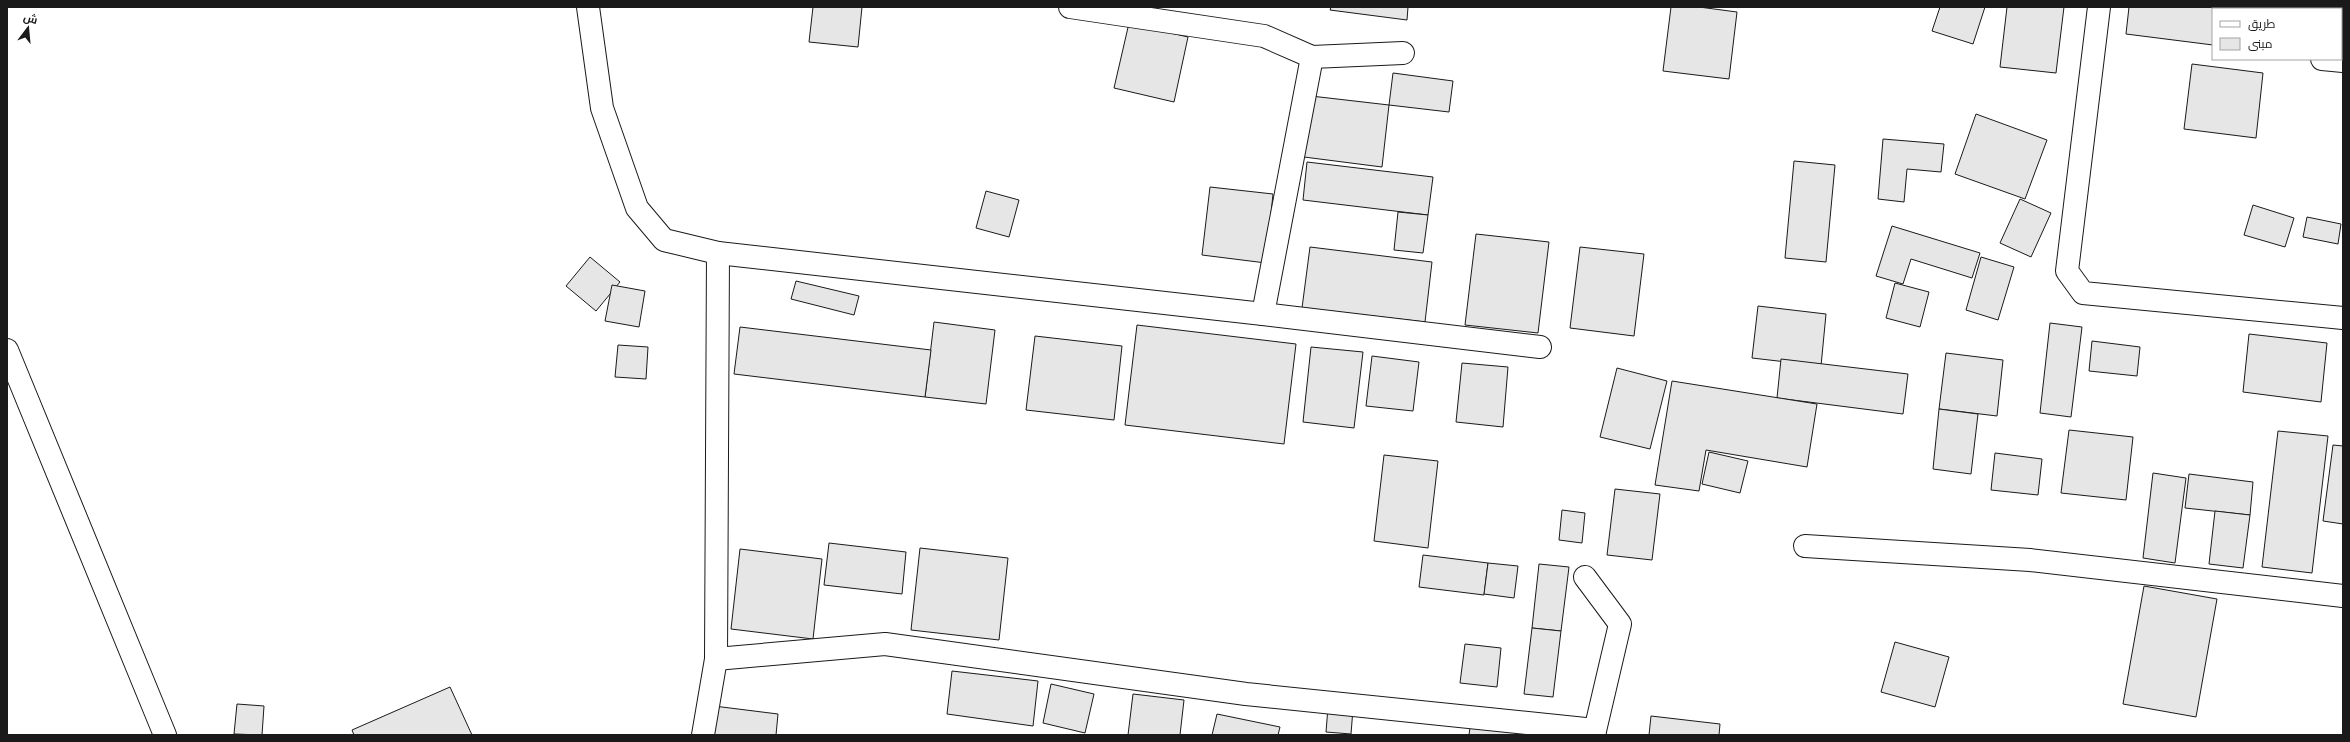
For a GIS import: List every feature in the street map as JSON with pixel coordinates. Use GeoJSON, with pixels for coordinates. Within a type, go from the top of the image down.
{"type":"FeatureCollection","features":[{"type":"Feature","properties":{"kind":"street"},"geometry":{"type":"LineString","coordinates":[[588,7],[602,108],[637,208],[664,240],[718,253],[1263,314],[1540,348]]}},
{"type":"Feature","properties":{"kind":"street"},"geometry":{"type":"LineString","coordinates":[[1070,7],[1264,36],[1312,58],[1403,53]]}},
{"type":"Feature","properties":{"kind":"street"},"geometry":{"type":"LineString","coordinates":[[2099,7],[2067,271],[2084,293],[2343,318]]}},
{"type":"Feature","properties":{"kind":"street"},"geometry":{"type":"LineString","coordinates":[[1263,314],[1312,58]]}},
{"type":"Feature","properties":{"kind":"street"},"geometry":{"type":"LineString","coordinates":[[2332,60],[2343,61]]}},
{"type":"Feature","properties":{"kind":"street"},"geometry":{"type":"LineString","coordinates":[[703,735],[716,659],[718,253]]}},
{"type":"Feature","properties":{"kind":"street"},"geometry":{"type":"LineString","coordinates":[[7,350],[165,735]]}},
{"type":"Feature","properties":{"kind":"street"},"geometry":{"type":"LineString","coordinates":[[1805,546],[2030,560],[2343,596]]}},
{"type":"Feature","properties":{"kind":"street"},"geometry":{"type":"LineString","coordinates":[[716,659],[885,644],[1246,694],[1595,732],[1620,624],[1585,577]]}},
{"type":"Feature","properties":{"kind":"building"},"geometry":{"type":"Polygon","coordinates":[[[813,7],[862,7],[858,47],[809,42],[813,7]]]}},
{"type":"Feature","properties":{"kind":"building"},"geometry":{"type":"Polygon","coordinates":[[[1331,7],[1408,7],[1407,20],[1330,10],[1331,7]]]}},
{"type":"Feature","properties":{"kind":"building"},"geometry":{"type":"Polygon","coordinates":[[[1671,7],[1699,7],[1737,12],[1729,79],[1663,71],[1671,7]]]}},
{"type":"Feature","properties":{"kind":"building"},"geometry":{"type":"Polygon","coordinates":[[[1940,7],[1985,7],[1973,44],[1932,31],[1940,7]]]}},
{"type":"Feature","properties":{"kind":"building"},"geometry":{"type":"Polygon","coordinates":[[[2007,7],[2064,7],[2056,73],[2000,67],[2007,7]]]}},
{"type":"Feature","properties":{"kind":"building"},"geometry":{"type":"Polygon","coordinates":[[[2129,7],[2231,7],[2212,8],[2212,45],[2126,34],[2129,7]]]}},
{"type":"Feature","properties":{"kind":"building"},"geometry":{"type":"Polygon","coordinates":[[[2267,7],[2328,7],[2328,8],[2267,7]]]}},
{"type":"Feature","properties":{"kind":"building"},"geometry":{"type":"Polygon","coordinates":[[[2342,16],[2343,16],[2342,43],[2342,16]]]}},
{"type":"Feature","properties":{"kind":"building"},"geometry":{"type":"Polygon","coordinates":[[[1129,23],[1188,37],[1174,102],[1114,88],[1129,23]]]}},
{"type":"Feature","properties":{"kind":"building"},"geometry":{"type":"Polygon","coordinates":[[[2192,64],[2263,73],[2256,138],[2184,129],[2192,64]]]}},
{"type":"Feature","properties":{"kind":"building"},"geometry":{"type":"Polygon","coordinates":[[[1393,73],[1453,81],[1449,112],[1389,105],[1393,73]]]}},
{"type":"Feature","properties":{"kind":"building"},"geometry":{"type":"Polygon","coordinates":[[[1311,96],[1389,105],[1382,167],[1304,157],[1311,96]]]}},
{"type":"Feature","properties":{"kind":"building"},"geometry":{"type":"Polygon","coordinates":[[[1976,114],[2047,140],[2025,199],[1955,174],[1976,114]]]}},
{"type":"Feature","properties":{"kind":"building"},"geometry":{"type":"Polygon","coordinates":[[[1883,139],[1944,144],[1941,172],[1907,169],[1904,202],[1878,199],[1883,139]]]}},
{"type":"Feature","properties":{"kind":"building"},"geometry":{"type":"Polygon","coordinates":[[[1794,161],[1835,165],[1826,262],[1785,258],[1794,161]]]}},
{"type":"Feature","properties":{"kind":"building"},"geometry":{"type":"Polygon","coordinates":[[[1307,162],[1433,177],[1428,215],[1303,200],[1307,162]]]}},
{"type":"Feature","properties":{"kind":"building"},"geometry":{"type":"Polygon","coordinates":[[[1210,187],[1273,194],[1266,263],[1202,255],[1210,187]]]}},
{"type":"Feature","properties":{"kind":"building"},"geometry":{"type":"Polygon","coordinates":[[[986,191],[1019,200],[1009,237],[976,228],[986,191]]]}},
{"type":"Feature","properties":{"kind":"building"},"geometry":{"type":"Polygon","coordinates":[[[2020,199],[2051,213],[2031,257],[2000,243],[2020,199]]]}},
{"type":"Feature","properties":{"kind":"building"},"geometry":{"type":"Polygon","coordinates":[[[2253,205],[2294,218],[2285,247],[2244,235],[2253,205]]]}},
{"type":"Feature","properties":{"kind":"building"},"geometry":{"type":"Polygon","coordinates":[[[1398,212],[1428,215],[1423,253],[1394,250],[1398,212]]]}},
{"type":"Feature","properties":{"kind":"building"},"geometry":{"type":"Polygon","coordinates":[[[2307,217],[2341,224],[2338,244],[2303,237],[2307,217]]]}},
{"type":"Feature","properties":{"kind":"building"},"geometry":{"type":"Polygon","coordinates":[[[1892,226],[1980,253],[1972,278],[1911,259],[1903,284],[1876,276],[1892,226]]]}},
{"type":"Feature","properties":{"kind":"building"},"geometry":{"type":"Polygon","coordinates":[[[1476,234],[1549,242],[1538,333],[1465,325],[1476,234]]]}},
{"type":"Feature","properties":{"kind":"building"},"geometry":{"type":"Polygon","coordinates":[[[1310,247],[1432,262],[1425,322],[1302,308],[1310,247]]]}},
{"type":"Feature","properties":{"kind":"building"},"geometry":{"type":"Polygon","coordinates":[[[1580,247],[1644,254],[1634,336],[1570,328],[1580,247]]]}},
{"type":"Feature","properties":{"kind":"building"},"geometry":{"type":"Polygon","coordinates":[[[590,257],[620,282],[596,311],[566,286],[590,257]]]}},
{"type":"Feature","properties":{"kind":"building"},"geometry":{"type":"Polygon","coordinates":[[[1981,257],[2014,267],[1998,320],[1966,310],[1981,257]]]}},
{"type":"Feature","properties":{"kind":"building"},"geometry":{"type":"Polygon","coordinates":[[[796,281],[859,296],[854,315],[791,299],[796,281]]]}},
{"type":"Feature","properties":{"kind":"building"},"geometry":{"type":"Polygon","coordinates":[[[1895,283],[1929,292],[1920,327],[1886,318],[1895,283]]]}},
{"type":"Feature","properties":{"kind":"building"},"geometry":{"type":"Polygon","coordinates":[[[612,285],[645,291],[639,327],[605,321],[612,285]]]}},
{"type":"Feature","properties":{"kind":"building"},"geometry":{"type":"Polygon","coordinates":[[[1758,306],[1826,314],[1821,366],[1752,358],[1758,306]]]}},
{"type":"Feature","properties":{"kind":"building"},"geometry":{"type":"Polygon","coordinates":[[[934,322],[995,330],[986,404],[925,397],[934,322]]]}},
{"type":"Feature","properties":{"kind":"building"},"geometry":{"type":"Polygon","coordinates":[[[2050,323],[2082,327],[2071,417],[2040,413],[2050,323]]]}},
{"type":"Feature","properties":{"kind":"building"},"geometry":{"type":"Polygon","coordinates":[[[1137,325],[1296,344],[1284,444],[1125,425],[1137,325]]]}},
{"type":"Feature","properties":{"kind":"building"},"geometry":{"type":"Polygon","coordinates":[[[740,327],[931,350],[925,397],[734,374],[740,327]]]}},
{"type":"Feature","properties":{"kind":"building"},"geometry":{"type":"Polygon","coordinates":[[[2249,334],[2327,343],[2321,402],[2243,392],[2249,334]]]}},
{"type":"Feature","properties":{"kind":"building"},"geometry":{"type":"Polygon","coordinates":[[[1035,336],[1122,346],[1114,420],[1026,410],[1035,336]]]}},
{"type":"Feature","properties":{"kind":"building"},"geometry":{"type":"Polygon","coordinates":[[[2092,341],[2140,347],[2137,376],[2089,371],[2092,341]]]}},
{"type":"Feature","properties":{"kind":"building"},"geometry":{"type":"Polygon","coordinates":[[[618,345],[648,347],[646,379],[615,377],[618,345]]]}},
{"type":"Feature","properties":{"kind":"building"},"geometry":{"type":"Polygon","coordinates":[[[1311,347],[1363,352],[1354,428],[1303,422],[1311,347]]]}},
{"type":"Feature","properties":{"kind":"building"},"geometry":{"type":"Polygon","coordinates":[[[1946,353],[2003,360],[1997,416],[1939,409],[1946,353]]]}},
{"type":"Feature","properties":{"kind":"building"},"geometry":{"type":"Polygon","coordinates":[[[1372,356],[1419,362],[1413,411],[1366,406],[1372,356]]]}},
{"type":"Feature","properties":{"kind":"building"},"geometry":{"type":"Polygon","coordinates":[[[1781,359],[1908,374],[1903,414],[1777,398],[1781,359]]]}},
{"type":"Feature","properties":{"kind":"building"},"geometry":{"type":"Polygon","coordinates":[[[1462,363],[1508,367],[1503,427],[1456,422],[1462,363]]]}},
{"type":"Feature","properties":{"kind":"building"},"geometry":{"type":"Polygon","coordinates":[[[1617,368],[1667,381],[1650,449],[1600,437],[1617,368]]]}},
{"type":"Feature","properties":{"kind":"building"},"geometry":{"type":"Polygon","coordinates":[[[1672,381],[1817,404],[1807,467],[1706,450],[1699,491],[1655,485],[1672,381]]]}},
{"type":"Feature","properties":{"kind":"building"},"geometry":{"type":"Polygon","coordinates":[[[1939,409],[1978,414],[1971,474],[1933,469],[1939,409]]]}},
{"type":"Feature","properties":{"kind":"building"},"geometry":{"type":"Polygon","coordinates":[[[2069,430],[2133,437],[2126,500],[2061,493],[2069,430]]]}},
{"type":"Feature","properties":{"kind":"building"},"geometry":{"type":"Polygon","coordinates":[[[2278,431],[2328,436],[2312,573],[2262,567],[2278,431]]]}},
{"type":"Feature","properties":{"kind":"building"},"geometry":{"type":"Polygon","coordinates":[[[2333,445],[2343,446],[2343,524],[2323,521],[2333,445]]]}},
{"type":"Feature","properties":{"kind":"building"},"geometry":{"type":"Polygon","coordinates":[[[1709,452],[1748,461],[1740,493],[1702,484],[1709,452]]]}},
{"type":"Feature","properties":{"kind":"building"},"geometry":{"type":"Polygon","coordinates":[[[1995,453],[2042,459],[2038,495],[1991,490],[1995,453]]]}},
{"type":"Feature","properties":{"kind":"building"},"geometry":{"type":"Polygon","coordinates":[[[1384,455],[1438,461],[1428,548],[1374,541],[1384,455]]]}},
{"type":"Feature","properties":{"kind":"building"},"geometry":{"type":"Polygon","coordinates":[[[2153,473],[2186,478],[2175,563],[2143,558],[2153,473]]]}},
{"type":"Feature","properties":{"kind":"building"},"geometry":{"type":"Polygon","coordinates":[[[2189,474],[2253,482],[2250,515],[2185,508],[2189,474]]]}},
{"type":"Feature","properties":{"kind":"building"},"geometry":{"type":"Polygon","coordinates":[[[1615,489],[1660,494],[1652,560],[1607,555],[1615,489]]]}},
{"type":"Feature","properties":{"kind":"building"},"geometry":{"type":"Polygon","coordinates":[[[1562,510],[1585,513],[1582,543],[1559,540],[1562,510]]]}},
{"type":"Feature","properties":{"kind":"building"},"geometry":{"type":"Polygon","coordinates":[[[2215,511],[2250,515],[2243,568],[2209,564],[2215,511]]]}},
{"type":"Feature","properties":{"kind":"building"},"geometry":{"type":"Polygon","coordinates":[[[829,543],[906,552],[902,594],[824,585],[829,543]]]}},
{"type":"Feature","properties":{"kind":"building"},"geometry":{"type":"Polygon","coordinates":[[[920,548],[1008,558],[999,640],[911,630],[920,548]]]}},
{"type":"Feature","properties":{"kind":"building"},"geometry":{"type":"Polygon","coordinates":[[[740,549],[822,559],[813,639],[731,629],[740,549]]]}},
{"type":"Feature","properties":{"kind":"building"},"geometry":{"type":"Polygon","coordinates":[[[1423,555],[1488,563],[1484,595],[1419,587],[1423,555]]]}},
{"type":"Feature","properties":{"kind":"building"},"geometry":{"type":"Polygon","coordinates":[[[1488,563],[1518,566],[1514,598],[1484,594],[1488,563]]]}},
{"type":"Feature","properties":{"kind":"building"},"geometry":{"type":"Polygon","coordinates":[[[1539,564],[1569,567],[1561,631],[1532,628],[1539,564]]]}},
{"type":"Feature","properties":{"kind":"building"},"geometry":{"type":"Polygon","coordinates":[[[2144,586],[2217,599],[2196,717],[2123,704],[2144,586]]]}},
{"type":"Feature","properties":{"kind":"building"},"geometry":{"type":"Polygon","coordinates":[[[1532,628],[1561,631],[1553,697],[1524,694],[1532,628]]]}},
{"type":"Feature","properties":{"kind":"building"},"geometry":{"type":"Polygon","coordinates":[[[1895,642],[1949,657],[1935,707],[1881,692],[1895,642]]]}},
{"type":"Feature","properties":{"kind":"building"},"geometry":{"type":"Polygon","coordinates":[[[1465,644],[1501,648],[1497,687],[1460,683],[1465,644]]]}},
{"type":"Feature","properties":{"kind":"building"},"geometry":{"type":"Polygon","coordinates":[[[952,671],[1038,681],[1033,726],[947,714],[952,671]]]}},
{"type":"Feature","properties":{"kind":"building"},"geometry":{"type":"Polygon","coordinates":[[[1051,684],[1094,694],[1085,733],[1043,723],[1051,684]]]}},
{"type":"Feature","properties":{"kind":"building"},"geometry":{"type":"Polygon","coordinates":[[[450,687],[472,735],[354,735],[352,730],[450,687]]]}},
{"type":"Feature","properties":{"kind":"building"},"geometry":{"type":"Polygon","coordinates":[[[1133,694],[1184,700],[1180,735],[1128,735],[1133,694]]]}},
{"type":"Feature","properties":{"kind":"building"},"geometry":{"type":"Polygon","coordinates":[[[237,704],[264,706],[262,735],[234,734],[237,704]]]}},
{"type":"Feature","properties":{"kind":"building"},"geometry":{"type":"Polygon","coordinates":[[[714,706],[778,714],[776,735],[710,735],[714,706]]]}},
{"type":"Feature","properties":{"kind":"building"},"geometry":{"type":"Polygon","coordinates":[[[1328,707],[1353,709],[1351,734],[1326,732],[1328,707]]]}},
{"type":"Feature","properties":{"kind":"building"},"geometry":{"type":"Polygon","coordinates":[[[1217,714],[1280,727],[1278,735],[1212,735],[1217,714]]]}},
{"type":"Feature","properties":{"kind":"building"},"geometry":{"type":"Polygon","coordinates":[[[1651,716],[1720,724],[1719,735],[1649,735],[1651,716]]]}},
{"type":"Feature","properties":{"kind":"building"},"geometry":{"type":"Polygon","coordinates":[[[1471,720],[1570,735],[1469,735],[1471,720]]]}}]}
